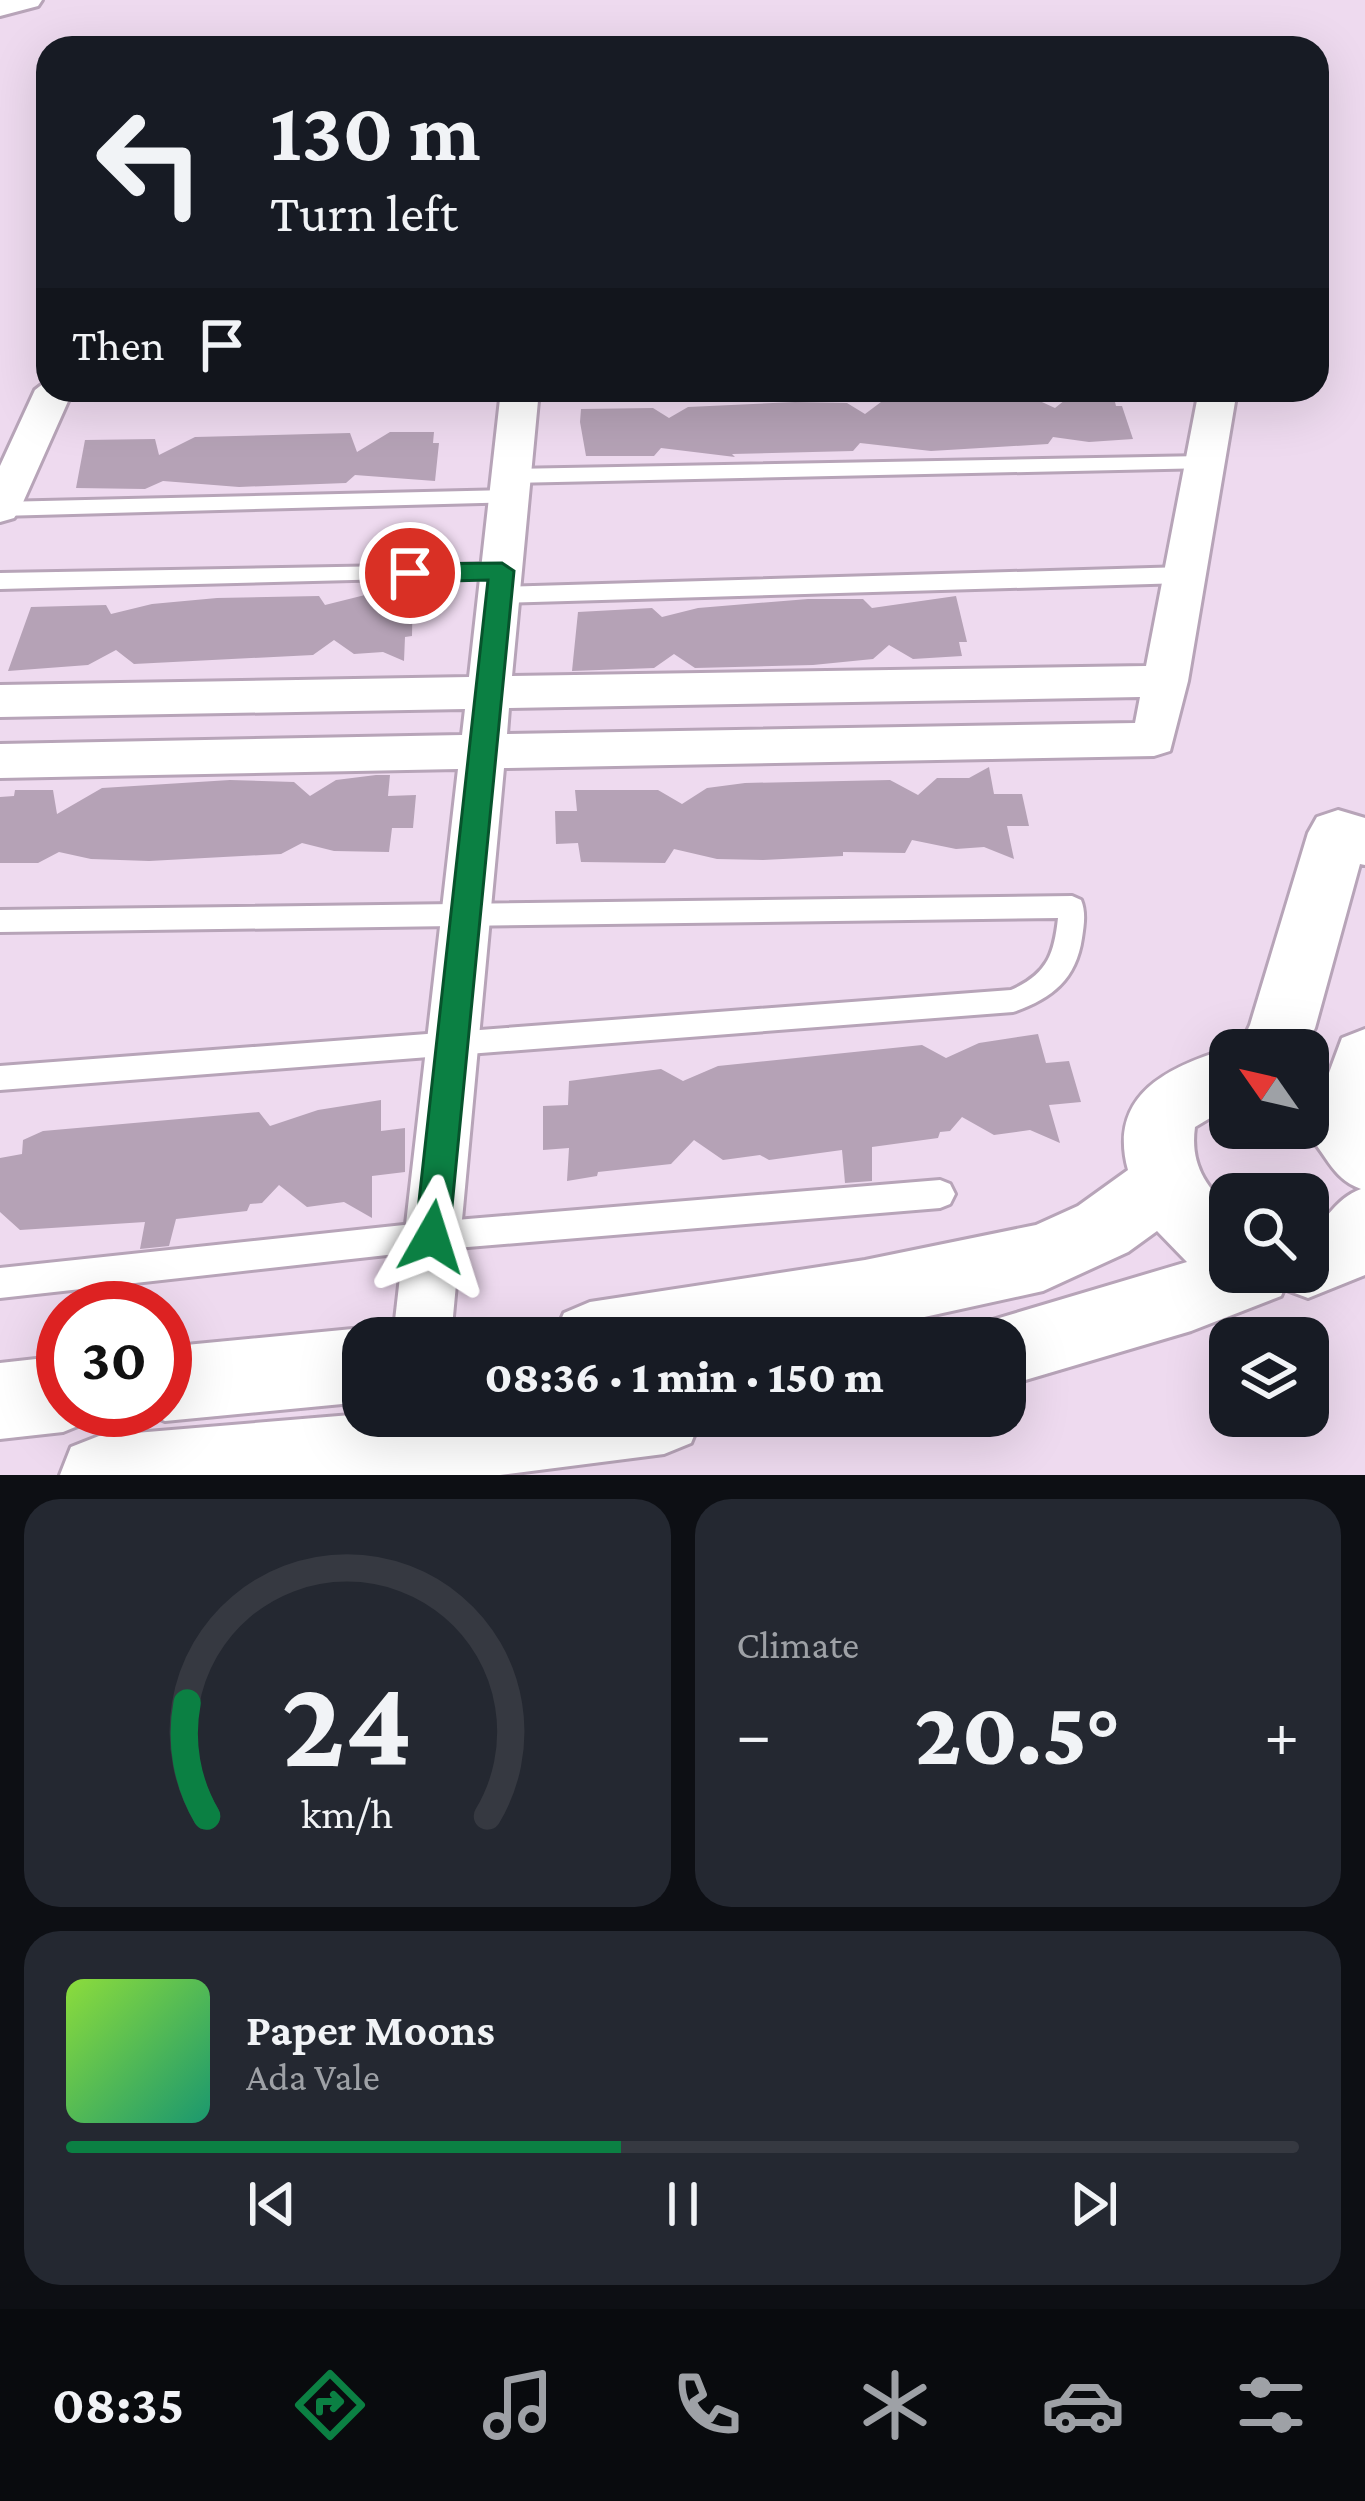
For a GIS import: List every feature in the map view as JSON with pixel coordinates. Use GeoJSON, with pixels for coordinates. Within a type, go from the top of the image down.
{"type":"FeatureCollection","features":[{"type":"Feature","properties":{"kind":"street"},"geometry":{"type":"LineString","coordinates":[[0,7],[28,0]]}},
{"type":"Feature","properties":{"kind":"street"},"geometry":{"type":"LineString","coordinates":[[0,508],[49,402]]}},
{"type":"Feature","properties":{"kind":"street"},"geometry":{"type":"LineString","coordinates":[[424,1317],[519,402]]}},
{"type":"Feature","properties":{"kind":"street"},"geometry":{"type":"LineString","coordinates":[[0,761],[1154,740],[1216,402]]}},
{"type":"Feature","properties":{"kind":"street"},"geometry":{"type":"LineString","coordinates":[[0,701],[1166,681]]}},
{"type":"Feature","properties":{"kind":"street"},"geometry":{"type":"LineString","coordinates":[[1282,1029],[1338,833],[1365,842]]}},
{"type":"Feature","properties":{"kind":"street"},"geometry":{"type":"LineString","coordinates":[[1347,1189],[1365,1058]]}},
{"type":"Feature","properties":{"kind":"street"},"geometry":{"type":"LineString","coordinates":[[1209,1083],[1175,1102],[1162,1126],[1157,1154],[1163,1184],[1181,1214],[1209,1240]]}},
{"type":"Feature","properties":{"kind":"street"},"geometry":{"type":"LineString","coordinates":[[724,1317],[865,1295],[1043,1257],[1103,1229],[1163,1184]]}},
{"type":"Feature","properties":{"kind":"street"},"geometry":{"type":"LineString","coordinates":[[1026,1344],[1209,1289]]}},
{"type":"Feature","properties":{"kind":"street"},"geometry":{"type":"LineString","coordinates":[[192,1381],[342,1367]]}},
{"type":"Feature","properties":{"kind":"street"},"geometry":{"type":"LineString","coordinates":[[0,1401],[36,1397]]}},
{"type":"Feature","properties":{"kind":"street"},"geometry":{"type":"LineString","coordinates":[[139,1473],[495,1437]]}},
{"type":"Feature","properties":{"kind":"lane"},"geometry":{"type":"LineString","coordinates":[[0,508],[1203,463]]}},
{"type":"Feature","properties":{"kind":"lane"},"geometry":{"type":"LineString","coordinates":[[0,581],[500,583],[1184,575]]}},
{"type":"Feature","properties":{"kind":"lane"},"geometry":{"type":"LineString","coordinates":[[0,921],[1072,907],[1066,961],[1049,987],[1013,1001],[0,1078]]}},
{"type":"Feature","properties":{"kind":"lane"},"geometry":{"type":"LineString","coordinates":[[0,1283],[432,1237],[940,1194]]}},
{"type":"Feature","properties":{"kind":"building"},"geometry":{"type":"Polygon","coordinates":[[[795,402],[847,403],[865,414],[881,402],[1042,402],[1055,408],[1062,402],[1115,402],[1122,406],[1133,439],[1089,442],[1053,437],[1048,444],[931,451],[860,443],[853,451],[732,454],[735,457],[661,448],[654,456],[586,456],[580,422],[581,409],[653,408],[669,418],[688,407],[795,402]]]}},
{"type":"Feature","properties":{"kind":"building"},"geometry":{"type":"Polygon","coordinates":[[[390,432],[434,432],[433,443],[439,443],[435,481],[355,475],[346,483],[239,487],[163,481],[145,489],[76,488],[85,440],[155,439],[159,455],[195,437],[350,433],[357,452],[390,432]]]}},
{"type":"Feature","properties":{"kind":"building"},"geometry":{"type":"Polygon","coordinates":[[[413,583],[412,636],[405,637],[404,661],[383,652],[354,654],[334,640],[313,655],[134,664],[116,650],[88,665],[8,671],[31,607],[106,605],[111,614],[152,604],[217,598],[319,596],[325,605],[365,595],[389,595],[413,583]]]}},
{"type":"Feature","properties":{"kind":"building"},"geometry":{"type":"Polygon","coordinates":[[[956,596],[967,642],[959,642],[962,656],[913,659],[889,645],[873,659],[813,665],[695,668],[674,654],[654,668],[572,671],[578,612],[652,608],[662,617],[698,608],[808,599],[863,599],[872,608],[956,596]]]}},
{"type":"Feature","properties":{"kind":"building"},"geometry":{"type":"Polygon","coordinates":[[[989,767],[994,794],[1022,794],[1029,826],[1007,826],[1014,859],[984,847],[956,849],[912,840],[905,853],[843,852],[843,856],[763,860],[717,859],[674,849],[665,863],[581,862],[578,843],[556,844],[555,811],[577,811],[575,790],[658,790],[682,804],[707,788],[745,783],[890,780],[918,795],[937,778],[969,778],[989,767]]]}},
{"type":"Feature","properties":{"kind":"building"},"geometry":{"type":"Polygon","coordinates":[[[390,775],[388,796],[416,795],[413,828],[392,828],[389,852],[334,851],[302,843],[281,854],[149,861],[91,859],[59,852],[38,863],[0,863],[0,797],[14,796],[15,790],[53,790],[57,814],[102,788],[230,780],[294,782],[310,796],[336,780],[390,775]]]}},
{"type":"Feature","properties":{"kind":"building"},"geometry":{"type":"Polygon","coordinates":[[[1038,1034],[1046,1063],[1069,1061],[1081,1102],[1049,1105],[1060,1143],[1030,1130],[994,1135],[962,1117],[938,1138],[872,1147],[872,1181],[845,1183],[842,1150],[769,1160],[760,1155],[723,1160],[694,1140],[671,1164],[598,1172],[567,1181],[569,1148],[543,1150],[543,1106],[568,1105],[569,1081],[661,1069],[683,1081],[718,1066],[922,1045],[946,1058],[979,1043],[1038,1034]]]}},
{"type":"Feature","properties":{"kind":"building"},"geometry":{"type":"Polygon","coordinates":[[[381,1100],[381,1131],[405,1128],[405,1172],[372,1176],[372,1218],[344,1202],[307,1207],[279,1185],[247,1211],[176,1219],[169,1246],[140,1249],[145,1222],[20,1230],[0,1212],[0,1158],[22,1154],[23,1140],[43,1131],[259,1112],[270,1126],[318,1110],[381,1100]]]}},
{"type":"Feature","properties":{"kind":"route"},"geometry":{"type":"LineString","coordinates":[[410,573],[502,571],[432,1237]]}}]}
